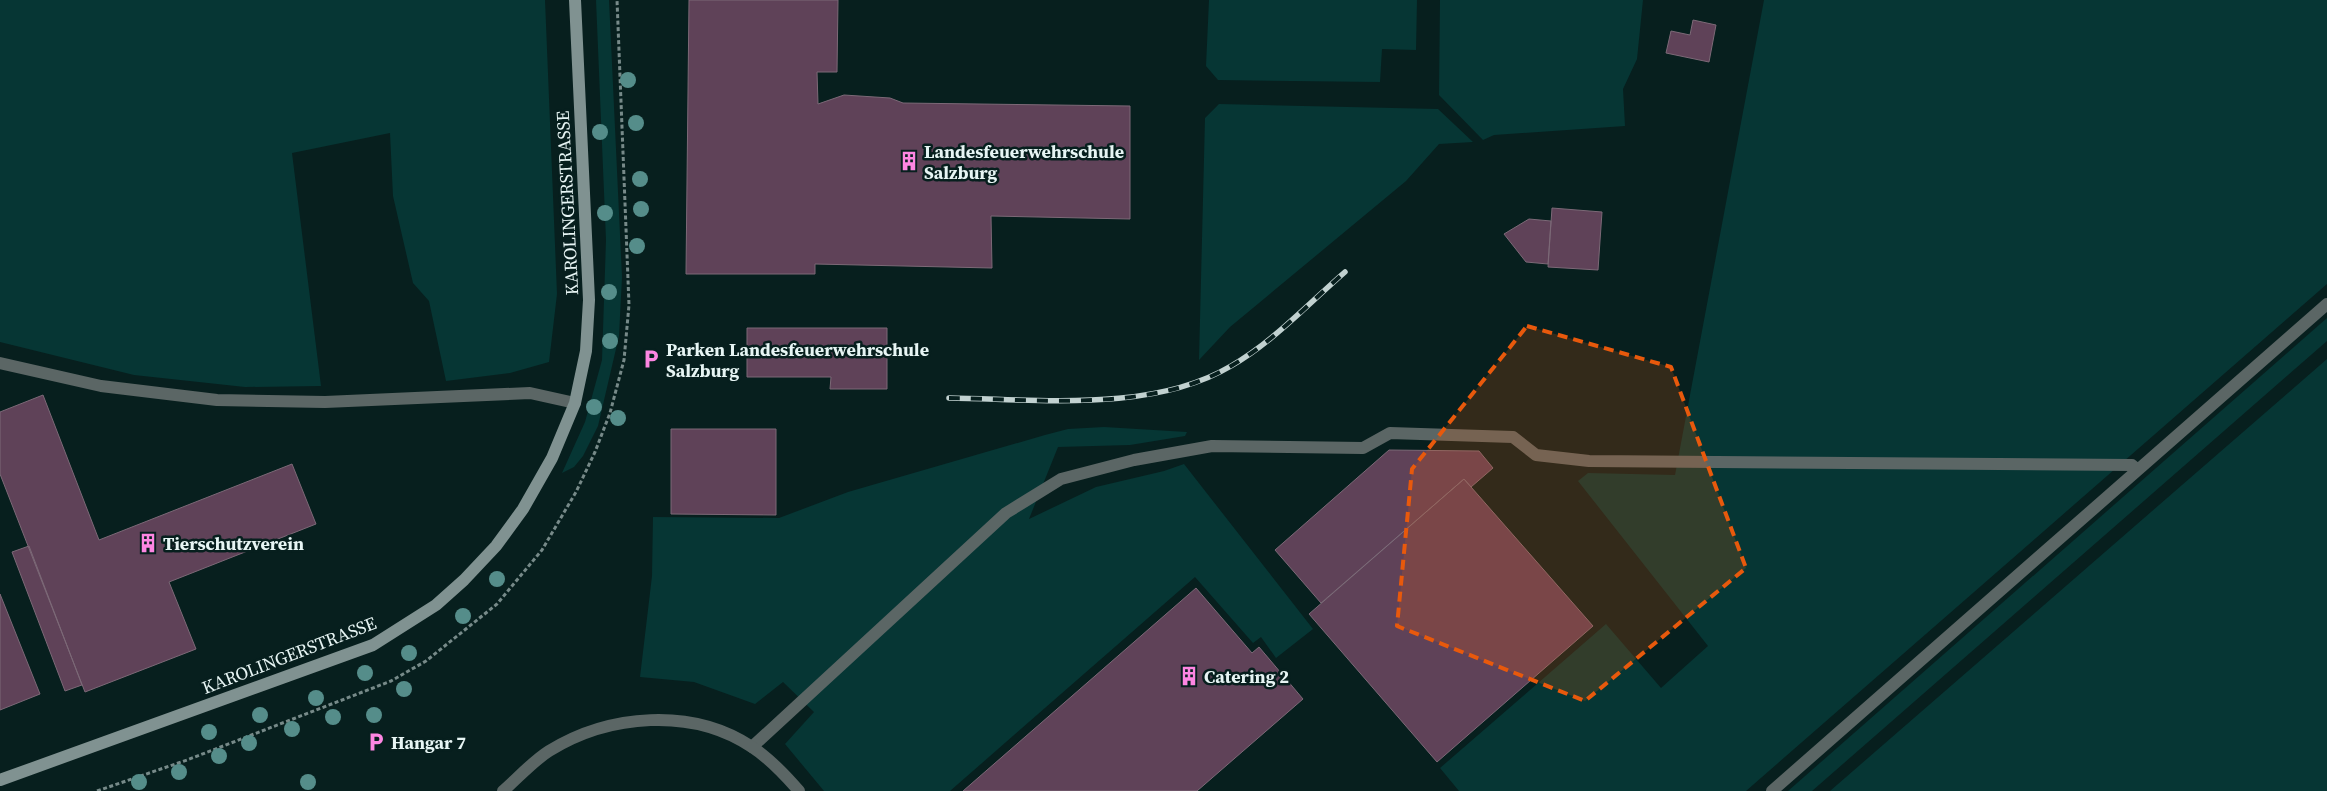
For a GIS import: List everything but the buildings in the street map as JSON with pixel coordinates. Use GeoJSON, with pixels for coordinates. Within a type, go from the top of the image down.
{"type":"FeatureCollection","features":[{"type":"Feature","properties":{"kind":"street","name":"KAROLINGERSTRASSE"},"geometry":{"type":"LineString","coordinates":[[0,780],[373,645],[436,604],[457,586],[496,546],[524,508],[552,458],[575,403],[586,351],[589,300],[575,0]]}},
{"type":"Feature","properties":{"kind":"street"},"geometry":{"type":"LineString","coordinates":[[1772,791],[2327,304]]}},
{"type":"Feature","properties":{"kind":"street"},"geometry":{"type":"LineString","coordinates":[[0,363],[100,386],[217,400],[325,402],[530,393],[575,403]]}},
{"type":"Feature","properties":{"kind":"street"},"geometry":{"type":"LineString","coordinates":[[752,747],[1006,513],[1061,479],[1134,460],[1212,446],[1363,448],[1390,433],[1513,437],[1536,455],[1589,461],[2132,465],[2138,470]]}},
{"type":"Feature","properties":{"kind":"street"},"geometry":{"type":"LineString","coordinates":[[503,791],[548,751],[590,731],[629,721],[666,719],[710,728],[752,747],[799,791]]}},
{"type":"Feature","properties":{"kind":"path"},"geometry":{"type":"LineString","coordinates":[[98,791],[233,743],[391,681],[426,661],[497,604],[542,550],[576,492],[595,452],[610,413],[624,360],[629,305],[617,0]]}},
{"type":"Feature","properties":{"kind":"highlighted area"},"geometry":{"type":"Polygon","coordinates":[[[1527,326],[1671,367],[1746,568],[1585,701],[1397,626],[1412,469],[1527,326]]]}},
{"type":"Feature","properties":{"kind":"shaded area"},"geometry":{"type":"Polygon","coordinates":[[[0,0],[545,0],[557,294],[549,362],[510,373],[446,381],[429,301],[413,283],[393,196],[390,133],[292,153],[321,386],[245,387],[134,375],[0,342],[0,0]]]}},
{"type":"Feature","properties":{"kind":"shaded area"},"geometry":{"type":"Polygon","coordinates":[[[596,0],[609,0],[622,277],[619,336],[598,426],[583,456],[574,467],[562,473],[585,422],[602,360],[606,240],[596,0]]]}},
{"type":"Feature","properties":{"kind":"shaded area"},"geometry":{"type":"Polygon","coordinates":[[[1209,0],[1417,0],[1416,50],[1382,49],[1380,82],[1218,80],[1206,66],[1209,0]]]}},
{"type":"Feature","properties":{"kind":"shaded area"},"geometry":{"type":"Polygon","coordinates":[[[1440,0],[1643,0],[1637,59],[1623,89],[1625,126],[1494,135],[1483,140],[1439,95],[1440,0]]]}},
{"type":"Feature","properties":{"kind":"shaded area"},"geometry":{"type":"Polygon","coordinates":[[[1764,0],[2327,0],[2327,284],[1746,791],[1459,791],[1440,768],[1606,624],[1661,688],[1708,646],[1578,481],[1588,473],[1675,475],[1764,0]]]}},
{"type":"Feature","properties":{"kind":"shaded area"},"geometry":{"type":"Polygon","coordinates":[[[1219,104],[1438,109],[1473,142],[1439,144],[1406,181],[1230,327],[1199,360],[1205,118],[1219,104]]]}},
{"type":"Feature","properties":{"kind":"shaded area"},"geometry":{"type":"Polygon","coordinates":[[[2327,318],[2327,341],[1812,791],[1788,791],[2327,318]]]}},
{"type":"Feature","properties":{"kind":"shaded area"},"geometry":{"type":"Polygon","coordinates":[[[2327,359],[2327,791],[1830,791],[2327,359]]]}},
{"type":"Feature","properties":{"kind":"shaded area"},"geometry":{"type":"Polygon","coordinates":[[[1104,427],[1187,432],[1185,436],[1130,445],[1058,447],[1029,519],[1096,487],[1164,471],[1184,464],[1313,629],[1276,658],[1261,637],[1253,643],[1195,577],[950,791],[824,791],[785,744],[814,712],[783,682],[755,704],[694,682],[640,677],[652,576],[653,517],[779,518],[848,492],[1045,435],[1068,429],[1104,427]]]}},
{"type":"Feature","properties":{"kind":"railway"},"geometry":{"type":"LineString","coordinates":[[949,398],[1057,401],[1094,400],[1131,397],[1166,391],[1200,381],[1231,366],[1261,346],[1345,272]]}},
{"type":"Feature","properties":{"kind":"place","name":"Landesfeuerwehrschule Salzburg"},"geometry":{"type":"Point","coordinates":[909,161]}},
{"type":"Feature","properties":{"kind":"place","name":"Parken Landesfeuerwehrschule Salzburg"},"geometry":{"type":"Point","coordinates":[651,359]}},
{"type":"Feature","properties":{"kind":"place","name":"Tierschutzverein"},"geometry":{"type":"Point","coordinates":[148,543]}},
{"type":"Feature","properties":{"kind":"place","name":"Catering 2"},"geometry":{"type":"Point","coordinates":[1189,676]}},
{"type":"Feature","properties":{"kind":"place","name":"Hangar 7"},"geometry":{"type":"Point","coordinates":[376,742]}}]}
